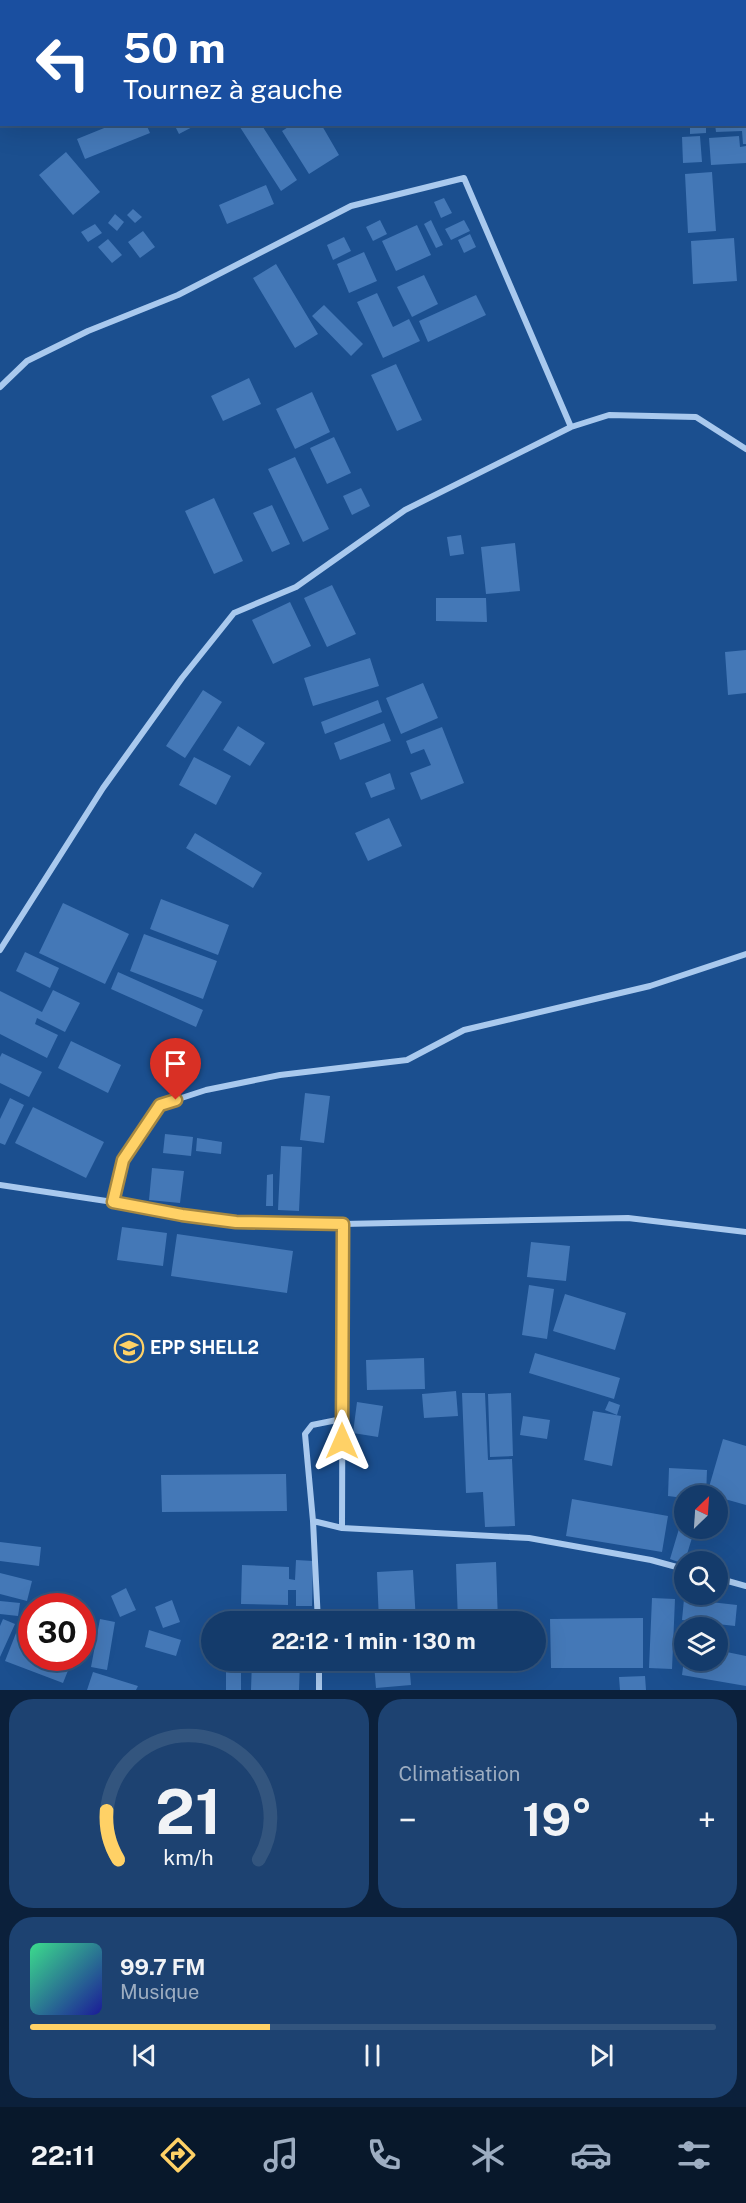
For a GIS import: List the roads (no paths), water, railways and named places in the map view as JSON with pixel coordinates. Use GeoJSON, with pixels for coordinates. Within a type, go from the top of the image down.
{"type":"FeatureCollection","features":[{"type":"Feature","properties":{"kind":"street"},"geometry":{"type":"LineString","coordinates":[[0,387],[27,361],[88,331],[178,296],[351,206],[464,178],[571,427]]}},
{"type":"Feature","properties":{"kind":"street"},"geometry":{"type":"LineString","coordinates":[[0,950],[103,788],[182,678],[234,613],[296,587],[405,510],[571,427],[609,415],[696,417],[746,448]]}},
{"type":"Feature","properties":{"kind":"street"},"geometry":{"type":"LineString","coordinates":[[113,1202],[123,1160],[160,1105],[206,1090],[280,1075],[407,1060],[464,1030],[650,986],[746,954]]}},
{"type":"Feature","properties":{"kind":"street"},"geometry":{"type":"LineString","coordinates":[[0,1185],[236,1222],[343,1224],[628,1218],[746,1232]]}},
{"type":"Feature","properties":{"kind":"street"},"geometry":{"type":"LineString","coordinates":[[342,1528],[343,1224]]}},
{"type":"Feature","properties":{"kind":"street"},"geometry":{"type":"LineString","coordinates":[[317,1611],[313,1521],[305,1434],[312,1425],[342,1419]]}},
{"type":"Feature","properties":{"kind":"street"},"geometry":{"type":"LineString","coordinates":[[313,1521],[342,1528],[529,1538],[674,1566]]}},
{"type":"Feature","properties":{"kind":"street"},"geometry":{"type":"LineString","coordinates":[[728,1581],[746,1586]]}},
{"type":"Feature","properties":{"kind":"street"},"geometry":{"type":"LineString","coordinates":[[319,1671],[319,1690]]}},
{"type":"Feature","properties":{"kind":"place","name":"EPP SHELL2"},"geometry":{"type":"Point","coordinates":[129,1348]}}]}
